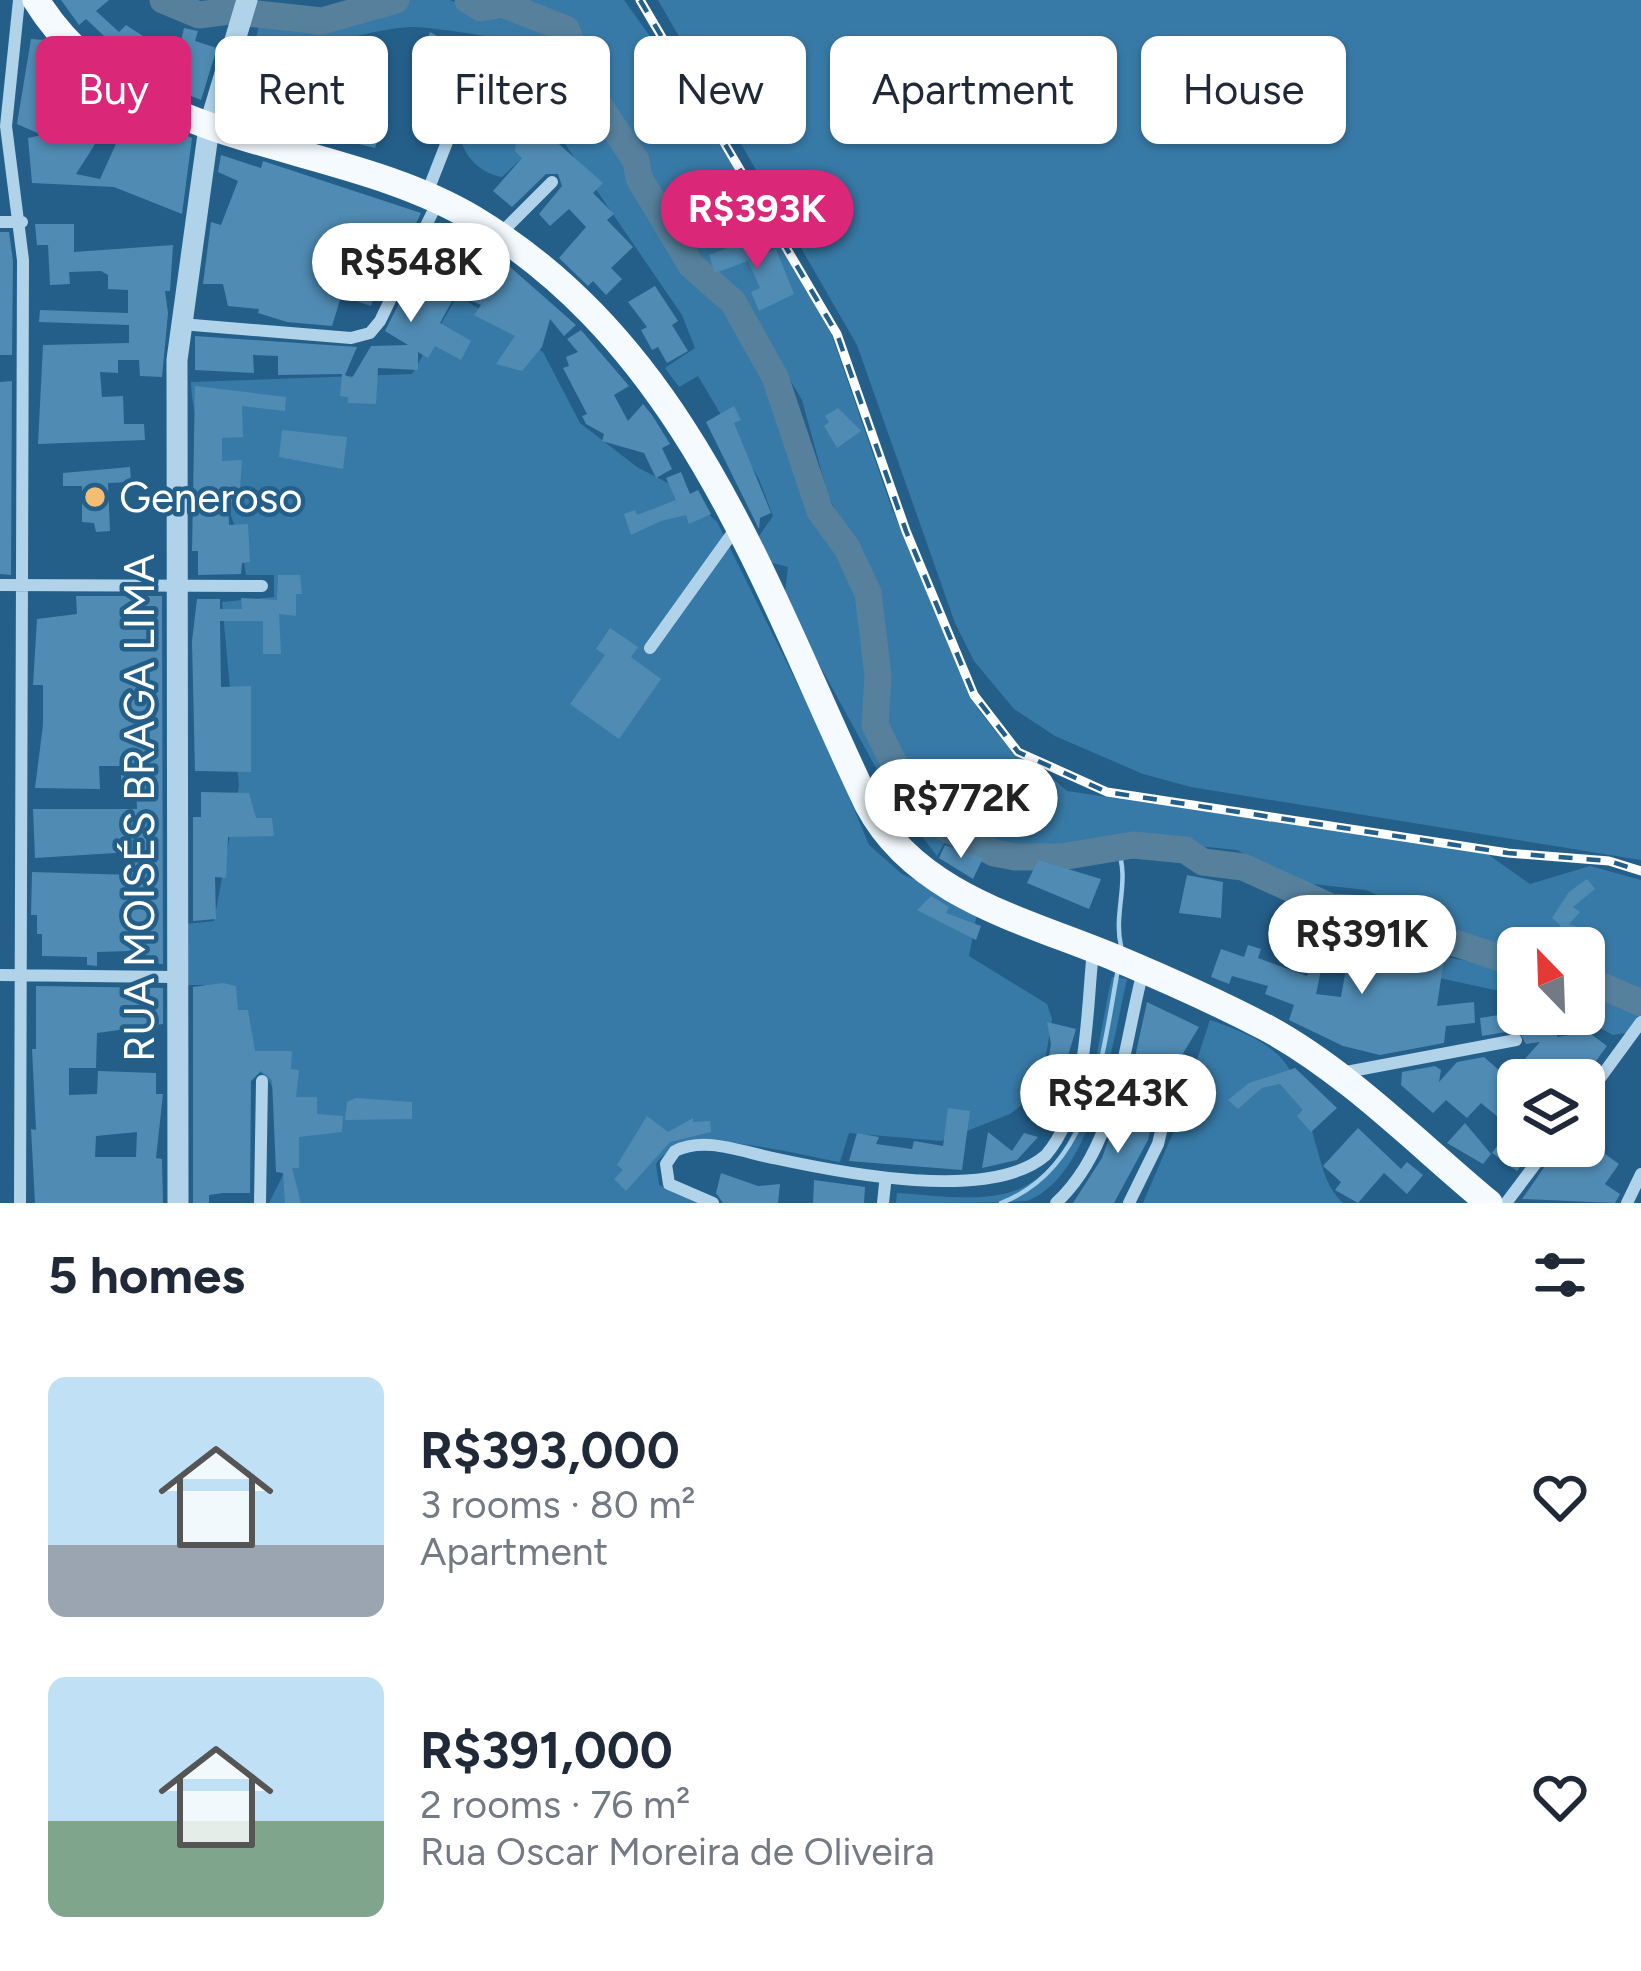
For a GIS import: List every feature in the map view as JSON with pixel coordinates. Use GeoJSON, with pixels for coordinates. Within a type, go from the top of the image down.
{"type":"FeatureCollection","features":[{"type":"Feature","properties":{"kind":"main road"},"geometry":{"type":"LineString","coordinates":[[37,0],[100,71],[131,93],[209,127],[341,162],[432,197],[498,236],[607,327],[684,423],[868,805],[893,844],[930,876],[964,896],[1139,968],[1268,1029],[1334,1075],[1489,1203]]}},
{"type":"Feature","properties":{"kind":"street"},"geometry":{"type":"LineString","coordinates":[[19,0],[6,125],[22,222],[25,586],[20,1203]]}},
{"type":"Feature","properties":{"kind":"street","name":"RUA MOISÉS BRAGA LIMA"},"geometry":{"type":"LineString","coordinates":[[178,1203],[179,323],[209,127],[247,0]]}},
{"type":"Feature","properties":{"kind":"street"},"geometry":{"type":"LineString","coordinates":[[179,323],[351,338],[365,335],[380,321],[432,197],[448,144]]}},
{"type":"Feature","properties":{"kind":"street"},"geometry":{"type":"LineString","coordinates":[[498,236],[552,182]]}},
{"type":"Feature","properties":{"kind":"street"},"geometry":{"type":"LineString","coordinates":[[0,222],[22,222]]}},
{"type":"Feature","properties":{"kind":"street"},"geometry":{"type":"LineString","coordinates":[[650,648],[736,527]]}},
{"type":"Feature","properties":{"kind":"street"},"geometry":{"type":"LineString","coordinates":[[0,585],[262,586]]}},
{"type":"Feature","properties":{"kind":"street"},"geometry":{"type":"LineString","coordinates":[[712,1203],[669,1184],[665,1168],[675,1151],[710,1145],[885,1184],[978,1185],[1016,1175],[1043,1159],[1066,1115],[1080,1065],[1095,950]]}},
{"type":"Feature","properties":{"kind":"street"},"geometry":{"type":"LineString","coordinates":[[1056,1203],[1095,1153],[1139,968]]}},
{"type":"Feature","properties":{"kind":"street"},"geometry":{"type":"LineString","coordinates":[[0,975],[175,977]]}},
{"type":"Feature","properties":{"kind":"street"},"geometry":{"type":"LineString","coordinates":[[1605,1071],[1637,1028]]}},
{"type":"Feature","properties":{"kind":"street"},"geometry":{"type":"LineString","coordinates":[[1334,1075],[1516,1040]]}},
{"type":"Feature","properties":{"kind":"street"},"geometry":{"type":"LineString","coordinates":[[1116,1074],[1145,1091],[1164,1119],[1158,1144],[1129,1203]]}},
{"type":"Feature","properties":{"kind":"street"},"geometry":{"type":"LineString","coordinates":[[260,1203],[262,1081]]}},
{"type":"Feature","properties":{"kind":"street"},"geometry":{"type":"LineString","coordinates":[[1505,1203],[1533,1167]]}},
{"type":"Feature","properties":{"kind":"street"},"geometry":{"type":"LineString","coordinates":[[1627,1203],[1641,1174]]}},
{"type":"Feature","properties":{"kind":"street"},"geometry":{"type":"LineString","coordinates":[[883,1203],[885,1184]]}},
{"type":"Feature","properties":{"kind":"shaded area"},"geometry":{"type":"Polygon","coordinates":[[[410,0],[450,0],[475,11],[494,7],[531,27],[549,26],[557,36],[483,36],[411,27],[359,36],[257,36],[260,20],[331,24],[410,0]]]}},
{"type":"Feature","properties":{"kind":"shaded area"},"geometry":{"type":"Polygon","coordinates":[[[506,0],[624,0],[650,36],[634,36],[634,144],[723,144],[831,333],[892,509],[978,709],[1013,753],[1040,767],[1067,791],[1486,853],[1530,884],[1590,866],[1641,880],[1641,997],[1605,979],[1605,927],[1497,927],[1497,950],[1366,890],[1304,883],[1237,850],[1159,842],[1011,846],[979,841],[946,817],[916,785],[887,738],[880,601],[828,495],[802,400],[742,299],[702,271],[683,232],[647,183],[639,153],[627,144],[610,108],[610,36],[576,36],[570,23],[549,10],[531,13],[506,0]]]}},
{"type":"Feature","properties":{"kind":"shaded area"},"geometry":{"type":"Polygon","coordinates":[[[658,0],[1641,0],[1641,860],[1191,787],[1143,774],[1055,736],[1014,709],[974,661],[955,623],[857,345],[741,144],[806,144],[806,36],[679,36],[658,0]]]}},
{"type":"Feature","properties":{"kind":"shaded area"},"geometry":{"type":"Polygon","coordinates":[[[610,139],[693,274],[727,303],[771,397],[811,513],[855,578],[865,629],[871,734],[888,773],[915,812],[982,855],[945,842],[937,856],[893,799],[807,642],[785,593],[788,567],[769,562],[757,539],[773,516],[759,479],[698,376],[679,387],[665,368],[695,348],[682,315],[565,144],[610,144],[610,139]]]}},
{"type":"Feature","properties":{"kind":"shaded area"},"geometry":{"type":"Polygon","coordinates":[[[463,144],[537,144],[502,177],[481,168],[463,144]]]}},
{"type":"Feature","properties":{"kind":"shaded area"},"geometry":{"type":"Polygon","coordinates":[[[458,295],[543,352],[580,423],[637,467],[685,492],[717,522],[828,746],[869,845],[902,874],[978,908],[969,956],[1047,1004],[1052,1019],[1040,1091],[1010,1114],[941,1141],[849,1133],[840,1162],[742,1144],[690,1145],[670,1151],[656,1164],[659,1185],[701,1203],[269,1203],[289,1163],[279,1100],[268,1079],[224,1037],[204,985],[188,985],[186,924],[214,921],[239,786],[222,602],[274,597],[274,575],[246,575],[235,526],[199,431],[191,382],[412,374],[458,295]]]}},
{"type":"Feature","properties":{"kind":"shaded area"},"geometry":{"type":"Polygon","coordinates":[[[1295,903],[1349,920],[1370,942],[1497,967],[1497,990],[1305,949],[1287,924],[1295,903]]]}},
{"type":"Feature","properties":{"kind":"shaded area"},"geometry":{"type":"Polygon","coordinates":[[[1112,977],[1127,979],[1097,1104],[1069,1164],[1050,1187],[1027,1201],[896,1203],[897,1193],[967,1197],[1008,1193],[1035,1180],[1056,1159],[1084,1102],[1112,977]]]}},
{"type":"Feature","properties":{"kind":"shaded area"},"geometry":{"type":"Polygon","coordinates":[[[1605,998],[1638,1014],[1631,1032],[1613,1035],[1605,1031],[1605,998]]]}},
{"type":"Feature","properties":{"kind":"shaded area"},"geometry":{"type":"Polygon","coordinates":[[[1210,1020],[1259,1041],[1287,1065],[1327,1179],[1343,1203],[1143,1203],[1173,1133],[1210,1020]]]}},
{"type":"Feature","properties":{"kind":"building"},"geometry":{"type":"Polygon","coordinates":[[[61,0],[109,0],[96,11],[119,32],[126,25],[143,36],[104,36],[86,19],[79,25],[61,0]]]}},
{"type":"Feature","properties":{"kind":"building"},"geometry":{"type":"Polygon","coordinates":[[[184,28],[198,31],[195,41],[215,47],[201,100],[191,96],[191,36],[182,36],[184,28]]]}},
{"type":"Feature","properties":{"kind":"building"},"geometry":{"type":"Polygon","coordinates":[[[31,39],[36,39],[36,132],[17,124],[31,39]]]}},
{"type":"Feature","properties":{"kind":"building"},"geometry":{"type":"Polygon","coordinates":[[[36,136],[36,144],[95,144],[76,174],[100,179],[116,144],[191,144],[192,138],[182,214],[114,187],[32,183],[28,138],[36,136]]]}},
{"type":"Feature","properties":{"kind":"building"},"geometry":{"type":"Polygon","coordinates":[[[516,144],[559,144],[603,183],[593,193],[614,214],[607,220],[633,247],[611,268],[622,279],[606,295],[593,281],[588,286],[559,258],[586,227],[569,209],[550,226],[539,214],[562,186],[558,174],[546,174],[512,207],[493,191],[522,158],[515,151],[516,144]]]}},
{"type":"Feature","properties":{"kind":"building"},"geometry":{"type":"Polygon","coordinates":[[[221,155],[261,168],[263,161],[421,213],[385,287],[379,283],[371,306],[340,300],[332,326],[287,322],[258,313],[259,309],[228,306],[223,284],[203,284],[211,222],[221,225],[238,181],[218,172],[221,155]]]}},
{"type":"Feature","properties":{"kind":"building"},"geometry":{"type":"Polygon","coordinates":[[[440,222],[483,247],[470,271],[496,284],[509,266],[576,325],[564,336],[550,319],[542,347],[522,371],[496,364],[515,336],[474,315],[481,305],[456,294],[440,323],[471,341],[461,360],[435,346],[428,358],[418,352],[418,370],[378,368],[376,404],[348,403],[348,397],[340,396],[342,374],[278,375],[278,356],[253,355],[254,373],[195,370],[195,336],[357,347],[345,375],[352,378],[371,346],[408,345],[385,331],[440,222]]]}},
{"type":"Feature","properties":{"kind":"building"},"geometry":{"type":"Polygon","coordinates":[[[35,224],[74,224],[74,252],[173,245],[170,291],[165,291],[168,313],[162,377],[140,376],[139,360],[118,360],[118,373],[100,372],[102,397],[123,396],[124,424],[144,424],[145,440],[38,444],[43,345],[129,343],[129,325],[39,322],[40,310],[128,313],[128,290],[108,289],[108,275],[101,271],[69,272],[70,284],[50,285],[48,245],[37,245],[35,224]]]}},
{"type":"Feature","properties":{"kind":"building"},"geometry":{"type":"Polygon","coordinates":[[[0,232],[9,232],[13,261],[12,355],[0,355],[0,232]]]}},
{"type":"Feature","properties":{"kind":"building"},"geometry":{"type":"Polygon","coordinates":[[[751,239],[757,257],[776,249],[794,294],[759,311],[751,292],[760,288],[748,261],[715,273],[709,255],[751,239]]]}},
{"type":"Feature","properties":{"kind":"building"},"geometry":{"type":"Polygon","coordinates":[[[655,286],[678,321],[672,325],[688,351],[667,363],[658,347],[652,350],[641,330],[647,327],[628,302],[655,286]]]}},
{"type":"Feature","properties":{"kind":"building"},"geometry":{"type":"Polygon","coordinates":[[[581,330],[629,386],[614,395],[628,421],[643,404],[652,415],[670,444],[662,448],[672,469],[656,478],[644,453],[602,441],[604,434],[586,424],[582,416],[587,414],[563,368],[569,366],[566,357],[578,352],[567,339],[581,330]]]}},
{"type":"Feature","properties":{"kind":"building"},"geometry":{"type":"Polygon","coordinates":[[[12,381],[11,575],[0,574],[0,382],[12,381]]]}},
{"type":"Feature","properties":{"kind":"building"},"geometry":{"type":"Polygon","coordinates":[[[195,386],[286,397],[285,411],[242,406],[243,437],[222,438],[222,461],[242,460],[239,502],[228,503],[229,525],[248,524],[250,562],[242,563],[241,574],[198,575],[198,551],[192,551],[195,386]]]}},
{"type":"Feature","properties":{"kind":"building"},"geometry":{"type":"Polygon","coordinates":[[[734,406],[741,420],[734,423],[771,513],[760,518],[759,529],[706,422],[734,406]]]}},
{"type":"Feature","properties":{"kind":"building"},"geometry":{"type":"Polygon","coordinates":[[[838,408],[861,431],[837,448],[824,426],[829,422],[825,416],[838,408]]]}},
{"type":"Feature","properties":{"kind":"building"},"geometry":{"type":"Polygon","coordinates":[[[282,430],[347,437],[343,469],[279,457],[282,430]]]}},
{"type":"Feature","properties":{"kind":"building","name":"Generoso"},"geometry":{"type":"Polygon","coordinates":[[[130,467],[131,482],[108,483],[110,531],[96,532],[94,523],[82,522],[82,486],[63,486],[63,473],[130,467]]]}},
{"type":"Feature","properties":{"kind":"building"},"geometry":{"type":"Polygon","coordinates":[[[681,472],[690,494],[698,490],[711,514],[689,524],[686,515],[661,521],[631,535],[624,514],[635,510],[637,515],[676,500],[666,478],[681,472]]]}},
{"type":"Feature","properties":{"kind":"building"},"geometry":{"type":"Polygon","coordinates":[[[278,575],[300,575],[302,594],[296,594],[296,616],[279,614],[281,654],[263,654],[263,621],[220,621],[221,687],[251,686],[251,772],[195,771],[192,641],[197,599],[220,599],[220,609],[242,609],[241,598],[277,600],[278,575]]]}},
{"type":"Feature","properties":{"kind":"building"},"geometry":{"type":"Polygon","coordinates":[[[76,596],[162,596],[163,964],[130,963],[130,951],[97,952],[97,966],[87,965],[87,957],[42,956],[37,915],[31,915],[32,872],[132,875],[131,852],[35,858],[33,809],[137,809],[136,787],[121,786],[121,766],[99,766],[100,789],[35,788],[43,725],[43,685],[33,685],[37,619],[77,614],[76,596]]]}},
{"type":"Feature","properties":{"kind":"building"},"geometry":{"type":"Polygon","coordinates":[[[610,628],[638,647],[631,657],[661,679],[619,739],[570,704],[605,655],[596,649],[610,628]]]}},
{"type":"Feature","properties":{"kind":"building"},"geometry":{"type":"Polygon","coordinates":[[[201,792],[249,793],[256,818],[272,818],[274,836],[228,837],[226,878],[215,877],[216,919],[193,921],[193,817],[201,817],[201,792]]]}},
{"type":"Feature","properties":{"kind":"building"},"geometry":{"type":"Polygon","coordinates":[[[945,845],[983,858],[973,879],[939,858],[945,845]]]}},
{"type":"Feature","properties":{"kind":"building"},"geometry":{"type":"Polygon","coordinates":[[[1038,860],[1101,879],[1089,909],[1027,883],[1038,860]]]}},
{"type":"Feature","properties":{"kind":"building"},"geometry":{"type":"Polygon","coordinates":[[[1187,875],[1223,882],[1221,918],[1179,913],[1187,875]]]}},
{"type":"Feature","properties":{"kind":"building"},"geometry":{"type":"Polygon","coordinates":[[[1587,879],[1595,889],[1573,907],[1580,912],[1569,924],[1578,927],[1560,927],[1552,918],[1569,892],[1587,879]]]}},
{"type":"Feature","properties":{"kind":"building"},"geometry":{"type":"Polygon","coordinates":[[[931,896],[949,907],[946,913],[981,926],[976,940],[917,910],[931,896]]]}},
{"type":"Feature","properties":{"kind":"building"},"geometry":{"type":"Polygon","coordinates":[[[1375,937],[1445,952],[1437,1006],[1474,1002],[1475,1023],[1446,1026],[1444,1043],[1380,1055],[1343,1046],[1289,1020],[1294,1005],[1265,994],[1268,986],[1232,976],[1229,984],[1211,977],[1221,949],[1244,957],[1248,945],[1261,949],[1258,958],[1307,976],[1320,944],[1326,946],[1316,994],[1341,997],[1348,957],[1371,959],[1375,937]]]}},
{"type":"Feature","properties":{"kind":"building"},"geometry":{"type":"Polygon","coordinates":[[[36,986],[163,988],[163,1024],[97,1033],[96,1068],[69,1068],[69,1095],[97,1094],[98,1071],[156,1073],[156,1094],[163,1094],[156,1158],[162,1159],[163,1203],[35,1203],[31,1129],[36,1130],[32,1049],[36,1049],[36,986]],[[137,1132],[96,1136],[95,1157],[136,1157],[137,1132]]]}},
{"type":"Feature","properties":{"kind":"building"},"geometry":{"type":"Polygon","coordinates":[[[236,986],[238,1010],[248,1010],[255,1051],[292,1051],[291,1069],[299,1070],[296,1097],[317,1097],[317,1114],[343,1116],[342,1132],[299,1137],[299,1168],[292,1168],[301,1203],[285,1203],[283,1173],[276,1172],[272,1080],[261,1071],[251,1081],[250,1193],[209,1195],[209,1203],[193,1203],[193,987],[236,986]]]}},
{"type":"Feature","properties":{"kind":"building"},"geometry":{"type":"Polygon","coordinates":[[[1147,1002],[1199,1027],[1159,1093],[1132,1071],[1147,1002]]]}},
{"type":"Feature","properties":{"kind":"building"},"geometry":{"type":"Polygon","coordinates":[[[1497,1015],[1497,1034],[1482,1036],[1480,1018],[1497,1015]]]}},
{"type":"Feature","properties":{"kind":"building"},"geometry":{"type":"Polygon","coordinates":[[[1047,1022],[1076,1029],[1063,1073],[1046,1073],[1051,1044],[1047,1022]]]}},
{"type":"Feature","properties":{"kind":"building"},"geometry":{"type":"Polygon","coordinates":[[[1521,1035],[1592,1035],[1607,1046],[1597,1059],[1525,1059],[1540,1042],[1526,1044],[1521,1035]]]}},
{"type":"Feature","properties":{"kind":"building"},"geometry":{"type":"Polygon","coordinates":[[[1484,1057],[1497,1068],[1497,1116],[1481,1103],[1467,1118],[1446,1100],[1433,1113],[1401,1085],[1402,1072],[1435,1066],[1441,1070],[1439,1082],[1457,1062],[1484,1057]]]}},
{"type":"Feature","properties":{"kind":"building"},"geometry":{"type":"Polygon","coordinates":[[[1295,1068],[1337,1108],[1311,1132],[1297,1116],[1303,1110],[1280,1084],[1262,1088],[1238,1109],[1228,1100],[1249,1083],[1295,1068]]]}},
{"type":"Feature","properties":{"kind":"building"},"geometry":{"type":"Polygon","coordinates":[[[1126,1092],[1143,1106],[1139,1121],[1151,1127],[1148,1140],[1114,1203],[1073,1203],[1102,1158],[1126,1092]]]}},
{"type":"Feature","properties":{"kind":"building"},"geometry":{"type":"Polygon","coordinates":[[[356,1098],[412,1102],[412,1119],[345,1120],[347,1102],[356,1098]]]}},
{"type":"Feature","properties":{"kind":"building"},"geometry":{"type":"Polygon","coordinates":[[[948,1108],[970,1111],[962,1170],[849,1161],[857,1133],[879,1137],[876,1144],[912,1149],[914,1141],[943,1146],[948,1108]]]}},
{"type":"Feature","properties":{"kind":"building"},"geometry":{"type":"Polygon","coordinates":[[[647,1116],[668,1132],[693,1118],[693,1122],[710,1121],[711,1132],[670,1142],[626,1191],[614,1179],[623,1170],[617,1165],[647,1116]]]}},
{"type":"Feature","properties":{"kind":"building"},"geometry":{"type":"Polygon","coordinates":[[[1465,1123],[1491,1154],[1483,1164],[1447,1143],[1465,1123]]]}},
{"type":"Feature","properties":{"kind":"building"},"geometry":{"type":"Polygon","coordinates":[[[1358,1128],[1401,1169],[1407,1162],[1423,1175],[1407,1194],[1384,1173],[1358,1203],[1335,1190],[1341,1182],[1323,1166],[1358,1128]]]}},
{"type":"Feature","properties":{"kind":"building"},"geometry":{"type":"Polygon","coordinates":[[[988,1132],[1012,1151],[1024,1133],[1038,1137],[1017,1160],[982,1168],[988,1132]]]}},
{"type":"Feature","properties":{"kind":"building"},"geometry":{"type":"Polygon","coordinates":[[[1605,1154],[1619,1164],[1605,1184],[1620,1194],[1615,1203],[1522,1199],[1544,1167],[1605,1167],[1605,1154]]]}},
{"type":"Feature","properties":{"kind":"building"},"geometry":{"type":"Polygon","coordinates":[[[721,1173],[758,1186],[780,1184],[778,1203],[723,1203],[716,1193],[721,1173]]]}},
{"type":"Feature","properties":{"kind":"building"},"geometry":{"type":"Polygon","coordinates":[[[814,1180],[865,1187],[864,1203],[813,1203],[814,1180]]]}},
{"type":"Feature","properties":{"kind":"waterway"},"geometry":{"type":"LineString","coordinates":[[163,0],[199,15],[229,11],[322,21],[396,0]]}},
{"type":"Feature","properties":{"kind":"waterway"},"geometry":{"type":"LineString","coordinates":[[468,0],[481,8],[502,4],[566,29],[595,99],[636,161],[639,178],[691,265],[733,302],[775,377],[820,511],[847,548],[868,593],[878,676],[875,725],[907,790],[945,828],[994,853],[1015,857],[1061,857],[1133,845],[1185,850],[1203,862],[1243,867],[1331,907],[1399,911],[1425,933],[1497,957]]}},
{"type":"Feature","properties":{"kind":"waterway"},"geometry":{"type":"LineString","coordinates":[[1117,847],[1122,872],[1121,946]]}},
{"type":"Feature","properties":{"kind":"waterway"},"geometry":{"type":"LineString","coordinates":[[1001,1203],[1032,1186],[1056,1164],[1074,1136],[1098,1072],[1118,969]]}},
{"type":"Feature","properties":{"kind":"waterway"},"geometry":{"type":"LineString","coordinates":[[1605,987],[1641,1003]]}},
{"type":"Feature","properties":{"kind":"railway"},"geometry":{"type":"LineString","coordinates":[[640,0],[837,334],[906,531],[974,695],[1018,752],[1107,792],[1508,853],[1609,861],[1641,871]]}},
{"type":"Feature","properties":{"kind":"place","name":"Generoso"},"geometry":{"type":"Point","coordinates":[95,497]}}]}
